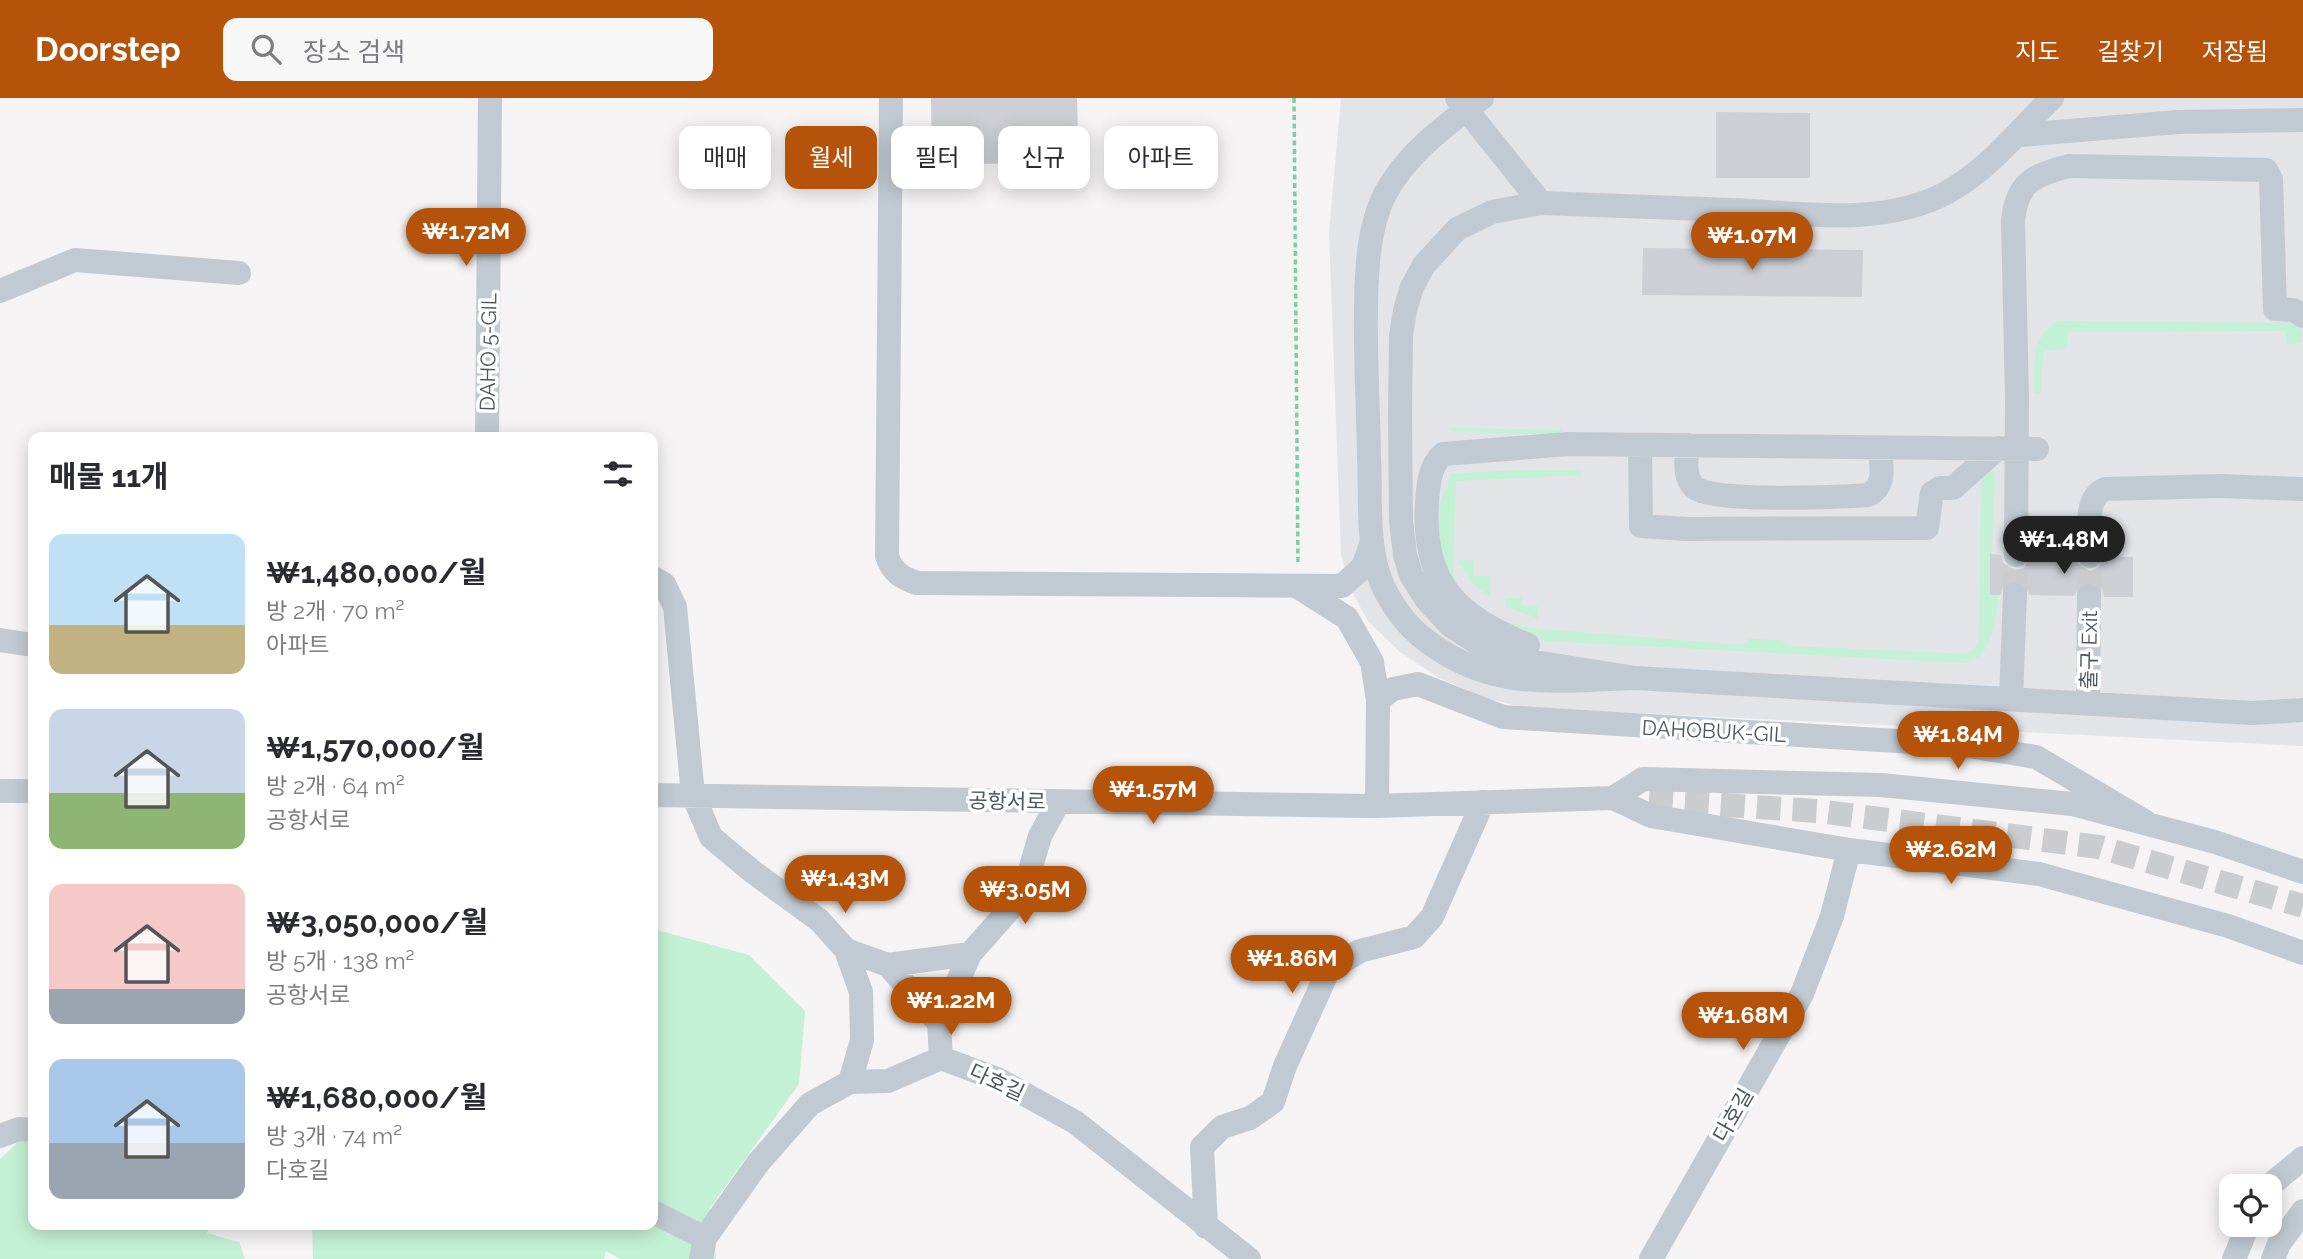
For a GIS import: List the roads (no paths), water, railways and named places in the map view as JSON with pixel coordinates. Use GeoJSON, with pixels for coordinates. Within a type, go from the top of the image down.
{"type":"FeatureCollection","features":[{"type":"Feature","properties":{"kind":"street","name":"DAHO 5-GIL"},"geometry":{"type":"LineString","coordinates":[[487,432],[490,98]]}},
{"type":"Feature","properties":{"kind":"street"},"geometry":{"type":"LineString","coordinates":[[891,98],[887,556],[890,566],[904,579],[917,583],[1342,586],[1363,568],[1372,542]]}},
{"type":"Feature","properties":{"kind":"street"},"geometry":{"type":"LineString","coordinates":[[1457,98],[1541,203]]}},
{"type":"Feature","properties":{"kind":"street"},"geometry":{"type":"LineString","coordinates":[[1482,98],[1432,135],[1386,193],[1374,224],[1368,261],[1367,363],[1372,542],[1378,573],[1388,596],[1416,633],[1444,654],[1501,678],[1532,681],[1635,678],[2252,713],[2303,710]]}},
{"type":"Feature","properties":{"kind":"street"},"geometry":{"type":"LineString","coordinates":[[1635,678],[1529,661],[1493,649],[1450,625],[1426,600],[1411,575],[1401,521],[1401,336],[1412,287],[1424,265],[1441,244],[1473,219],[1492,212],[1541,203],[1873,214],[1900,209],[1944,194],[1978,172],[2020,135],[2053,98]]}},
{"type":"Feature","properties":{"kind":"street"},"geometry":{"type":"LineString","coordinates":[[2020,135],[2178,122],[2303,120]]}},
{"type":"Feature","properties":{"kind":"street"},"geometry":{"type":"LineString","coordinates":[[2016,555],[2014,204],[2022,187],[2041,176],[2069,166],[2266,170],[2272,179],[2275,309],[2293,310],[2303,316]]}},
{"type":"Feature","properties":{"kind":"street"},"geometry":{"type":"LineString","coordinates":[[0,290],[75,260],[239,273]]}},
{"type":"Feature","properties":{"kind":"street"},"geometry":{"type":"LineString","coordinates":[[1587,670],[1498,633],[1472,618],[1445,589],[1432,567],[1429,549],[1429,483],[1438,459],[1452,451],[1568,444],[2017,449]]}},
{"type":"Feature","properties":{"kind":"street"},"geometry":{"type":"LineString","coordinates":[[1640,445],[1641,526],[1686,529],[1927,528],[1932,493],[1953,488],[2017,449]]}},
{"type":"Feature","properties":{"kind":"street"},"geometry":{"type":"LineString","coordinates":[[1687,446],[1686,475],[1696,489],[1707,495],[1733,496],[1868,495],[1879,488],[1882,481],[1880,448]]}},
{"type":"Feature","properties":{"kind":"street"},"geometry":{"type":"LineString","coordinates":[[2090,556],[2091,503],[2099,491],[2219,486],[2303,489],[2303,473]]}},
{"type":"Feature","properties":{"kind":"street"},"geometry":{"type":"LineString","coordinates":[[658,581],[664,584],[675,607],[693,795],[711,836],[753,872],[819,920],[846,950],[861,992],[862,1040],[850,1082]]}},
{"type":"Feature","properties":{"kind":"street"},"geometry":{"type":"LineString","coordinates":[[1298,587],[1348,618],[1372,662],[1378,700],[1377,806]]}},
{"type":"Feature","properties":{"kind":"street"},"geometry":{"type":"LineString","coordinates":[[2011,698],[2015,595]]}},
{"type":"Feature","properties":{"kind":"street","name":"출구 Exit"},"geometry":{"type":"LineString","coordinates":[[2088,703],[2089,596]]}},
{"type":"Feature","properties":{"kind":"street"},"geometry":{"type":"LineString","coordinates":[[0,640],[28,644]]}},
{"type":"Feature","properties":{"kind":"street","name":"DAHOBUK-GIL"},"geometry":{"type":"LineString","coordinates":[[1378,700],[1393,689],[1419,684],[1503,717],[1975,747],[2036,757],[2146,822]]}},
{"type":"Feature","properties":{"kind":"street"},"geometry":{"type":"LineString","coordinates":[[1612,798],[1643,779],[1881,785],[2072,804],[2216,842],[2303,872]]}},
{"type":"Feature","properties":{"kind":"street"},"geometry":{"type":"LineString","coordinates":[[0,791],[28,791]]}},
{"type":"Feature","properties":{"kind":"street","name":"공항서로"},"geometry":{"type":"LineString","coordinates":[[658,795],[1377,806],[1612,798]]}},
{"type":"Feature","properties":{"kind":"street"},"geometry":{"type":"LineString","coordinates":[[1612,798],[1650,816],[1849,850],[2039,874],[2228,926],[2303,953]]}},
{"type":"Feature","properties":{"kind":"street"},"geometry":{"type":"LineString","coordinates":[[1206,1227],[1202,1147],[1222,1127],[1250,1118],[1273,1102],[1284,1066],[1329,969],[1360,951],[1414,937],[1432,917],[1483,802]]}},
{"type":"Feature","properties":{"kind":"street"},"geometry":{"type":"LineString","coordinates":[[658,1216],[703,1249],[758,1163],[810,1104],[850,1082],[888,1081],[941,1058],[939,1023],[970,954],[1023,894],[1040,836],[1058,803]]}},
{"type":"Feature","properties":{"kind":"street","name":"다호길"},"geometry":{"type":"LineString","coordinates":[[1651,1259],[1802,994],[1832,916],[1849,850]]}},
{"type":"Feature","properties":{"kind":"street"},"geometry":{"type":"LineString","coordinates":[[846,950],[888,965],[970,954]]}},
{"type":"Feature","properties":{"kind":"street"},"geometry":{"type":"LineString","coordinates":[[888,965],[939,1023]]}},
{"type":"Feature","properties":{"kind":"street","name":"다호길"},"geometry":{"type":"LineString","coordinates":[[941,1058],[997,1079],[1075,1122],[1206,1227],[1227,1252],[1249,1259]]}},
{"type":"Feature","properties":{"kind":"street"},"geometry":{"type":"LineString","coordinates":[[0,1136],[19,1129],[28,1130]]}},
{"type":"Feature","properties":{"kind":"street"},"geometry":{"type":"LineString","coordinates":[[2282,1175],[2303,1158]]}},
{"type":"Feature","properties":{"kind":"street"},"geometry":{"type":"LineString","coordinates":[[2273,1259],[2303,1211]]}},
{"type":"Feature","properties":{"kind":"street"},"geometry":{"type":"LineString","coordinates":[[2234,1259],[2243,1237]]}},
{"type":"Feature","properties":{"kind":"tunnel"},"geometry":{"type":"LineString","coordinates":[[2015,595],[2016,555]]}},
{"type":"Feature","properties":{"kind":"tunnel"},"geometry":{"type":"LineString","coordinates":[[2089,596],[2090,556]]}},
{"type":"Feature","properties":{"kind":"tunnel"},"geometry":{"type":"LineString","coordinates":[[1613,798],[1818,811],[2099,847],[2303,906]]}}]}
